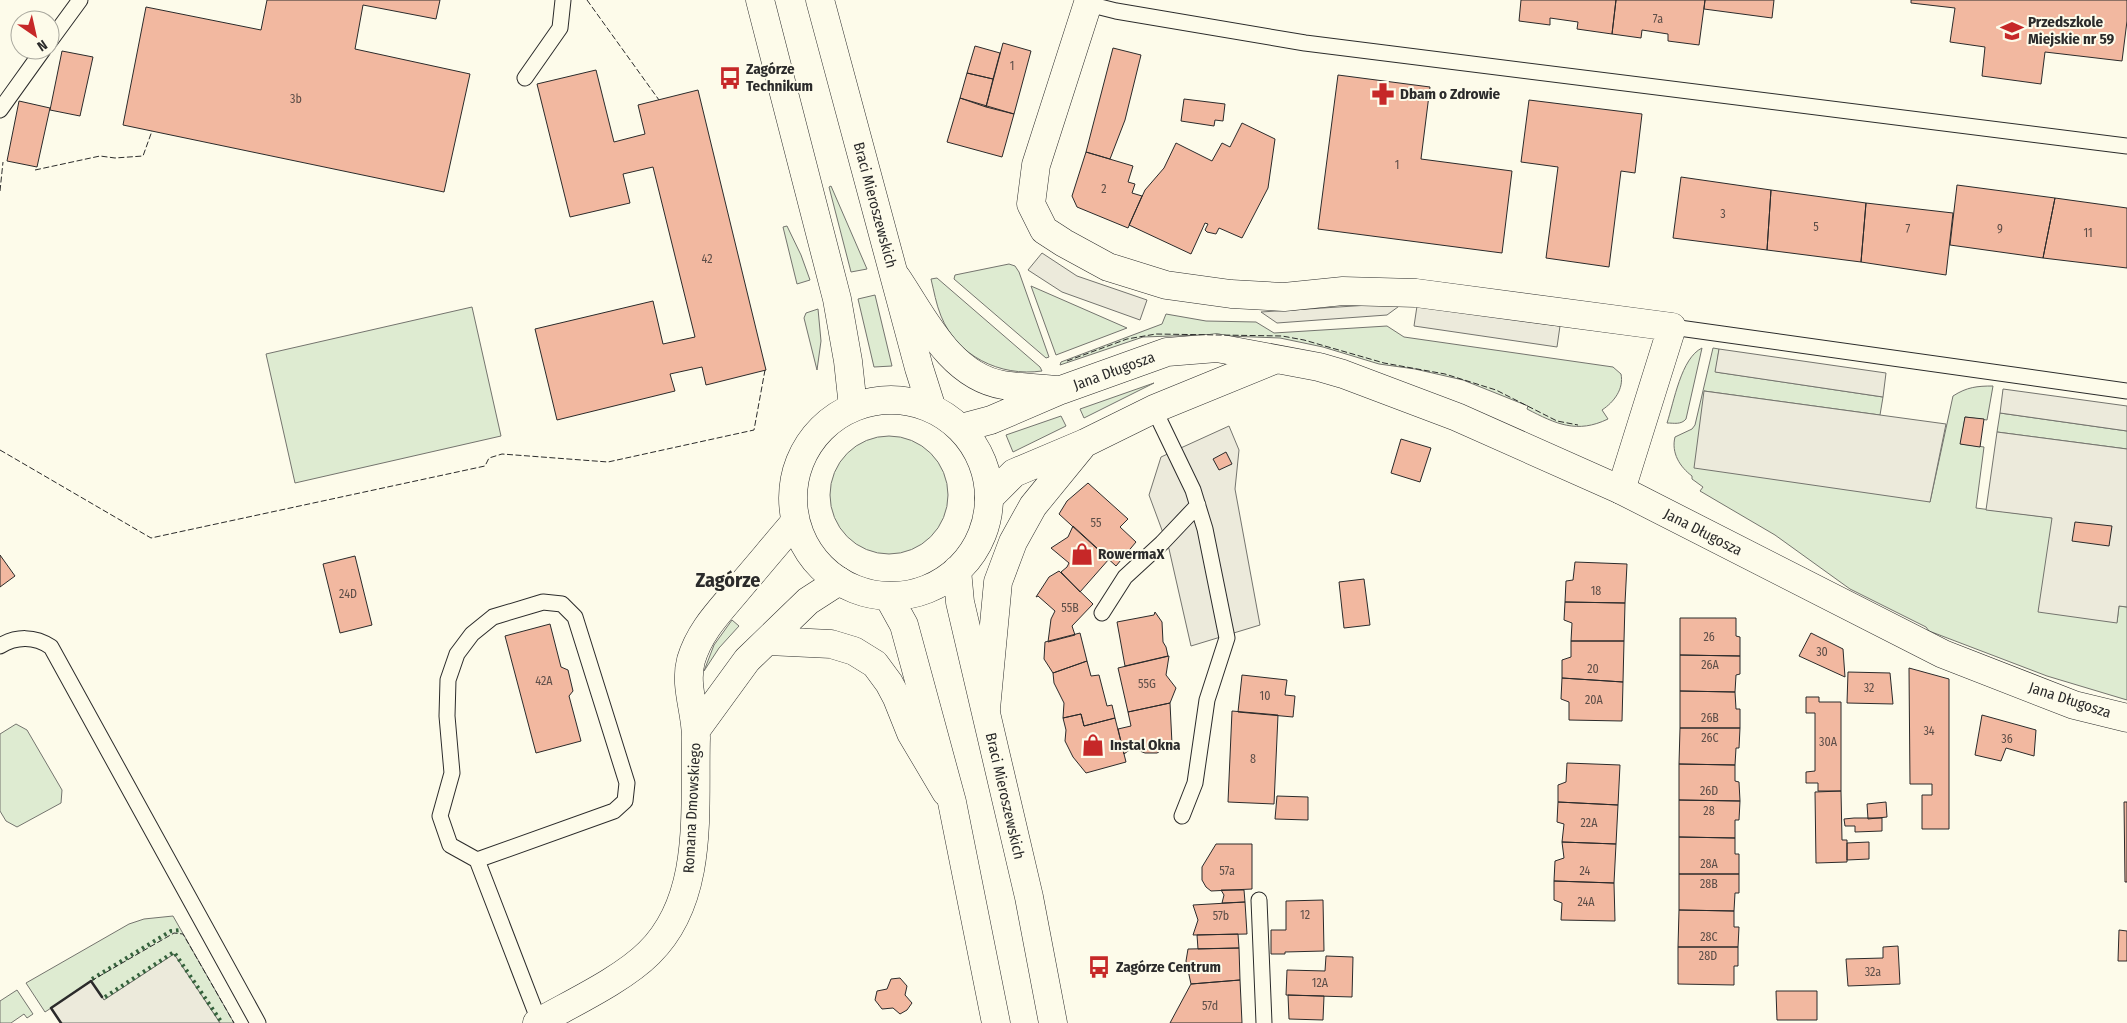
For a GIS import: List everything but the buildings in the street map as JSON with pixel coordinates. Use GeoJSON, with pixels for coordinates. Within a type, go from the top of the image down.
{"type":"FeatureCollection","features":[{"type":"Feature","properties":{"kind":"street"},"geometry":{"type":"LineString","coordinates":[[760,0],[837,299],[848,361],[853,407]]}},
{"type":"Feature","properties":{"kind":"street","name":"Braci Mieroszewskich"},"geometry":{"type":"LineString","coordinates":[[816,1],[834,52],[932,409]]}},
{"type":"Feature","properties":{"kind":"street"},"geometry":{"type":"LineString","coordinates":[[1088,2],[1036,165],[1031,204],[1044,230],[1108,267],[1166,285],[1231,294],[1284,297],[1343,291],[1416,293],[1672,327],[1621,490]]}},
{"type":"Feature","properties":{"kind":"street"},"geometry":{"type":"LineString","coordinates":[[895,274],[940,342],[965,369],[1002,385],[1061,390]]}},
{"type":"Feature","properties":{"kind":"street","name":"Jana Długosza"},"geometry":{"type":"LineString","coordinates":[[961,428],[991,420],[1061,390],[1167,352],[1217,348],[1274,360],[1290,361],[1343,374],[1457,417],[1621,490],[1943,654],[2074,705],[2127,718]]}},
{"type":"Feature","properties":{"kind":"street","name":"Jana Długosza"},"geometry":{"type":"LineString","coordinates":[[989,498],[1014,473],[1085,443],[1154,409],[1274,360]]}},
{"type":"Feature","properties":{"kind":"street"},"geometry":{"type":"LineString","coordinates":[[893,400],[913,402],[932,409],[961,428],[973,444],[982,461],[987,479],[989,498],[985,525],[974,549],[957,570],[937,585],[913,594],[888,596],[863,592],[839,581],[824,570],[811,556],[802,540],[795,522],[792,494],[798,467],[810,442],[829,422],[853,407],[873,401],[893,400]]}},
{"type":"Feature","properties":{"kind":"street"},"geometry":{"type":"LineString","coordinates":[[986,713],[998,582],[1013,542],[1033,506],[1085,443]]}},
{"type":"Feature","properties":{"kind":"street","name":"Romana Dmowskiego"},"geometry":{"type":"LineString","coordinates":[[538,1022],[628,969],[648,954],[666,934],[679,912],[688,887],[691,866],[696,730],[687,678],[691,659],[699,638],[717,611],[795,522]]}},
{"type":"Feature","properties":{"kind":"street","name":"Braci Mieroszewskich"},"geometry":{"type":"LineString","coordinates":[[957,570],[960,602],[1029,897],[1052,1023]]}},
{"type":"Feature","properties":{"kind":"street","name":"Romana Dmowskiego"},"geometry":{"type":"LineString","coordinates":[[696,730],[747,660],[808,601],[839,581]]}},
{"type":"Feature","properties":{"kind":"street"},"geometry":{"type":"LineString","coordinates":[[888,596],[904,625],[952,802],[996,1023]]}},
{"type":"Feature","properties":{"kind":"street"},"geometry":{"type":"LineString","coordinates":[[768,641],[831,644],[854,651],[875,664],[889,683],[911,734],[952,802]]}},
{"type":"Feature","properties":{"kind":"lane"},"geometry":{"type":"LineString","coordinates":[[60,27],[80,0]]}},
{"type":"Feature","properties":{"kind":"lane"},"geometry":{"type":"LineString","coordinates":[[525,78],[560,28],[564,0]]}},
{"type":"Feature","properties":{"kind":"lane"},"geometry":{"type":"LineString","coordinates":[[1088,2],[1116,11],[1305,43],[2127,146]]}},
{"type":"Feature","properties":{"kind":"lane"},"geometry":{"type":"LineString","coordinates":[[0,110],[37,60]]}},
{"type":"Feature","properties":{"kind":"lane"},"geometry":{"type":"LineString","coordinates":[[1672,327],[2127,391]]}},
{"type":"Feature","properties":{"kind":"lane"},"geometry":{"type":"LineString","coordinates":[[1154,409],[1194,490],[1227,638],[1207,700],[1195,783],[1182,816]]}},
{"type":"Feature","properties":{"kind":"lane"},"geometry":{"type":"LineString","coordinates":[[1102,613],[1125,577],[1162,543],[1198,505]]}},
{"type":"Feature","properties":{"kind":"lane"},"geometry":{"type":"LineString","coordinates":[[477,860],[614,811],[625,801],[627,783],[575,617],[562,604],[544,602],[492,617],[472,634],[457,654],[448,680],[446,716],[452,773],[440,816],[450,845],[477,860],[538,1022]]}},
{"type":"Feature","properties":{"kind":"lane"},"geometry":{"type":"LineString","coordinates":[[0,646],[17,639],[30,638],[42,640],[51,647],[258,1023]]}},
{"type":"Feature","properties":{"kind":"lane"},"geometry":{"type":"LineString","coordinates":[[1260,900],[1264,1023]]}},
{"type":"Feature","properties":{"kind":"green space"},"geometry":{"type":"Polygon","coordinates":[[[831,186],[867,269],[851,272],[829,187],[831,186]]]}},
{"type":"Feature","properties":{"kind":"green space"},"geometry":{"type":"Polygon","coordinates":[[[787,226],[801,255],[810,280],[797,284],[783,227],[787,226]]]}},
{"type":"Feature","properties":{"kind":"green space"},"geometry":{"type":"Polygon","coordinates":[[[1009,264],[1015,266],[1019,272],[1049,357],[1046,358],[954,279],[955,275],[1009,264]]]}},
{"type":"Feature","properties":{"kind":"green space"},"geometry":{"type":"Polygon","coordinates":[[[937,278],[1040,367],[1042,371],[1011,371],[982,361],[969,353],[948,330],[941,316],[931,279],[937,278]]]}},
{"type":"Feature","properties":{"kind":"green space"},"geometry":{"type":"Polygon","coordinates":[[[1031,286],[1127,328],[1056,355],[1031,286]]]}},
{"type":"Feature","properties":{"kind":"green space"},"geometry":{"type":"Polygon","coordinates":[[[875,295],[892,366],[874,367],[858,299],[875,295]]]}},
{"type":"Feature","properties":{"kind":"green space"},"geometry":{"type":"Polygon","coordinates":[[[472,307],[501,436],[295,483],[266,354],[472,307]]]}},
{"type":"Feature","properties":{"kind":"green space"},"geometry":{"type":"Polygon","coordinates":[[[818,309],[821,341],[817,370],[804,318],[806,313],[818,309]]]}},
{"type":"Feature","properties":{"kind":"green space"},"geometry":{"type":"Polygon","coordinates":[[[1166,314],[1206,321],[1256,322],[1274,333],[1387,326],[1404,337],[1613,367],[1621,374],[1622,380],[1617,395],[1602,410],[1608,419],[1586,426],[1576,426],[1557,423],[1527,409],[1528,406],[1463,380],[1415,369],[1379,364],[1323,347],[1280,338],[1201,335],[1143,337],[1060,365],[1061,362],[1162,324],[1166,314]]]}},
{"type":"Feature","properties":{"kind":"green space"},"geometry":{"type":"Polygon","coordinates":[[[1702,348],[1686,419],[1680,423],[1667,423],[1679,381],[1689,361],[1702,348]]]}},
{"type":"Feature","properties":{"kind":"green space"},"geometry":{"type":"Polygon","coordinates":[[[1713,348],[1719,349],[1716,372],[1883,397],[1880,415],[1704,391],[1930,502],[1953,396],[1972,388],[1993,386],[1987,420],[1965,417],[1961,444],[1984,447],[1976,508],[2053,518],[2117,622],[2119,606],[2127,607],[2127,700],[2047,676],[1929,631],[1926,627],[1850,589],[1775,535],[1700,491],[1703,487],[1692,479],[1692,476],[1678,459],[1675,454],[1674,443],[1675,437],[1692,429],[1695,425],[1713,348]]]}},
{"type":"Feature","properties":{"kind":"green space"},"geometry":{"type":"Polygon","coordinates":[[[1154,383],[1084,418],[1080,409],[1154,383]]]}},
{"type":"Feature","properties":{"kind":"green space"},"geometry":{"type":"Polygon","coordinates":[[[2000,413],[2127,431],[2127,449],[1997,432],[2000,413]]]}},
{"type":"Feature","properties":{"kind":"green space"},"geometry":{"type":"Polygon","coordinates":[[[1061,416],[1066,426],[1013,452],[1006,435],[1061,416]]]}},
{"type":"Feature","properties":{"kind":"green space"},"geometry":{"type":"Polygon","coordinates":[[[889,436],[900,437],[922,446],[938,462],[947,484],[947,506],[938,528],[922,544],[900,553],[889,554],[878,553],[856,544],[840,528],[831,506],[830,495],[831,484],[840,462],[856,446],[878,437],[889,436]]]}},
{"type":"Feature","properties":{"kind":"green space"},"geometry":{"type":"Polygon","coordinates":[[[732,620],[739,626],[719,648],[704,671],[714,645],[732,620]]]}},
{"type":"Feature","properties":{"kind":"green space"},"geometry":{"type":"Polygon","coordinates":[[[16,724],[27,730],[62,790],[61,803],[17,827],[6,821],[0,811],[0,734],[16,724]]]}},
{"type":"Feature","properties":{"kind":"green space"},"geometry":{"type":"Polygon","coordinates":[[[173,916],[234,1023],[220,1023],[174,954],[104,1000],[91,982],[45,1012],[26,983],[129,924],[144,919],[173,916]]]}},
{"type":"Feature","properties":{"kind":"green space"},"geometry":{"type":"Polygon","coordinates":[[[17,990],[33,1014],[27,1018],[24,1014],[11,1023],[0,1023],[0,1001],[17,990]]]}},
{"type":"Feature","properties":{"kind":"shaded area"},"geometry":{"type":"Polygon","coordinates":[[[1042,253],[1077,276],[1147,300],[1140,320],[1062,292],[1028,270],[1042,253]]]}},
{"type":"Feature","properties":{"kind":"shaded area"},"geometry":{"type":"Polygon","coordinates":[[[1402,304],[1387,315],[1277,323],[1261,312],[1402,304]]]}},
{"type":"Feature","properties":{"kind":"shaded area"},"geometry":{"type":"Polygon","coordinates":[[[1417,306],[1560,326],[1557,347],[1414,326],[1417,306]]]}},
{"type":"Feature","properties":{"kind":"shaded area"},"geometry":{"type":"Polygon","coordinates":[[[1719,349],[1886,373],[1883,397],[1715,372],[1719,349]]]}},
{"type":"Feature","properties":{"kind":"shaded area"},"geometry":{"type":"Polygon","coordinates":[[[2003,389],[2127,406],[2127,431],[2000,413],[2003,389]]]}},
{"type":"Feature","properties":{"kind":"shaded area"},"geometry":{"type":"Polygon","coordinates":[[[1704,391],[1946,424],[1930,502],[1694,468],[1704,391]]]}},
{"type":"Feature","properties":{"kind":"shaded area"},"geometry":{"type":"Polygon","coordinates":[[[1229,426],[1239,450],[1235,489],[1260,625],[1191,646],[1169,549],[1149,495],[1161,457],[1229,426]]]}},
{"type":"Feature","properties":{"kind":"shaded area"},"geometry":{"type":"Polygon","coordinates":[[[1997,432],[2127,449],[2127,607],[2119,606],[2117,623],[2038,612],[2052,518],[1986,510],[1997,432]]]}},
{"type":"Feature","properties":{"kind":"shaded area"},"geometry":{"type":"Polygon","coordinates":[[[174,954],[220,1023],[61,1023],[51,1008],[91,981],[104,1000],[174,954]]]}},
{"type":"Feature","properties":{"kind":"hedge"},"geometry":{"type":"LineString","coordinates":[[92,979],[171,931],[180,930]]}},
{"type":"Feature","properties":{"kind":"hedge"},"geometry":{"type":"LineString","coordinates":[[105,997],[174,952],[222,1023]]}},
{"type":"Feature","properties":{"kind":"fence"},"geometry":{"type":"LineString","coordinates":[[587,0],[659,100]]}},
{"type":"Feature","properties":{"kind":"fence"},"geometry":{"type":"LineString","coordinates":[[35,170],[100,156],[115,158],[143,156],[152,131]]}},
{"type":"Feature","properties":{"kind":"fence"},"geometry":{"type":"LineString","coordinates":[[0,191],[3,162]]}},
{"type":"Feature","properties":{"kind":"fence"},"geometry":{"type":"LineString","coordinates":[[1067,361],[1127,339],[1156,334],[1282,336],[1304,340],[1384,363],[1445,374],[1496,390],[1557,421],[1578,425]]}},
{"type":"Feature","properties":{"kind":"fence"},"geometry":{"type":"LineString","coordinates":[[0,450],[151,538],[485,466],[489,458],[502,454],[608,462],[754,430],[765,370]]}},
{"type":"Feature","properties":{"kind":"fence"},"geometry":{"type":"LineString","coordinates":[[91,981],[174,933],[183,934],[234,1023]]}},
{"type":"Feature","properties":{"kind":"wall"},"geometry":{"type":"LineString","coordinates":[[61,1023],[51,1008],[91,981],[102,997]]}},
{"type":"Feature","properties":{"kind":"place","name":"Przedszkole Miejskie nr 59"},"geometry":{"type":"Point","coordinates":[2012,31]}},
{"type":"Feature","properties":{"kind":"place","name":"Zagórze Technikum"},"geometry":{"type":"Point","coordinates":[730,78]}},
{"type":"Feature","properties":{"kind":"place","name":"Dbam o Zdrowie"},"geometry":{"type":"Point","coordinates":[1383,94]}},
{"type":"Feature","properties":{"kind":"place","name":"RowermaX"},"geometry":{"type":"Point","coordinates":[1082,554]}},
{"type":"Feature","properties":{"kind":"place","name":"Instal Okna"},"geometry":{"type":"Point","coordinates":[1093,745]}},
{"type":"Feature","properties":{"kind":"place","name":"Zagórze Centrum"},"geometry":{"type":"Point","coordinates":[1099,967]}},
{"type":"Feature","properties":{"kind":"district","name":"Zagórze"},"geometry":{"type":"Point","coordinates":[728,580]}}]}
